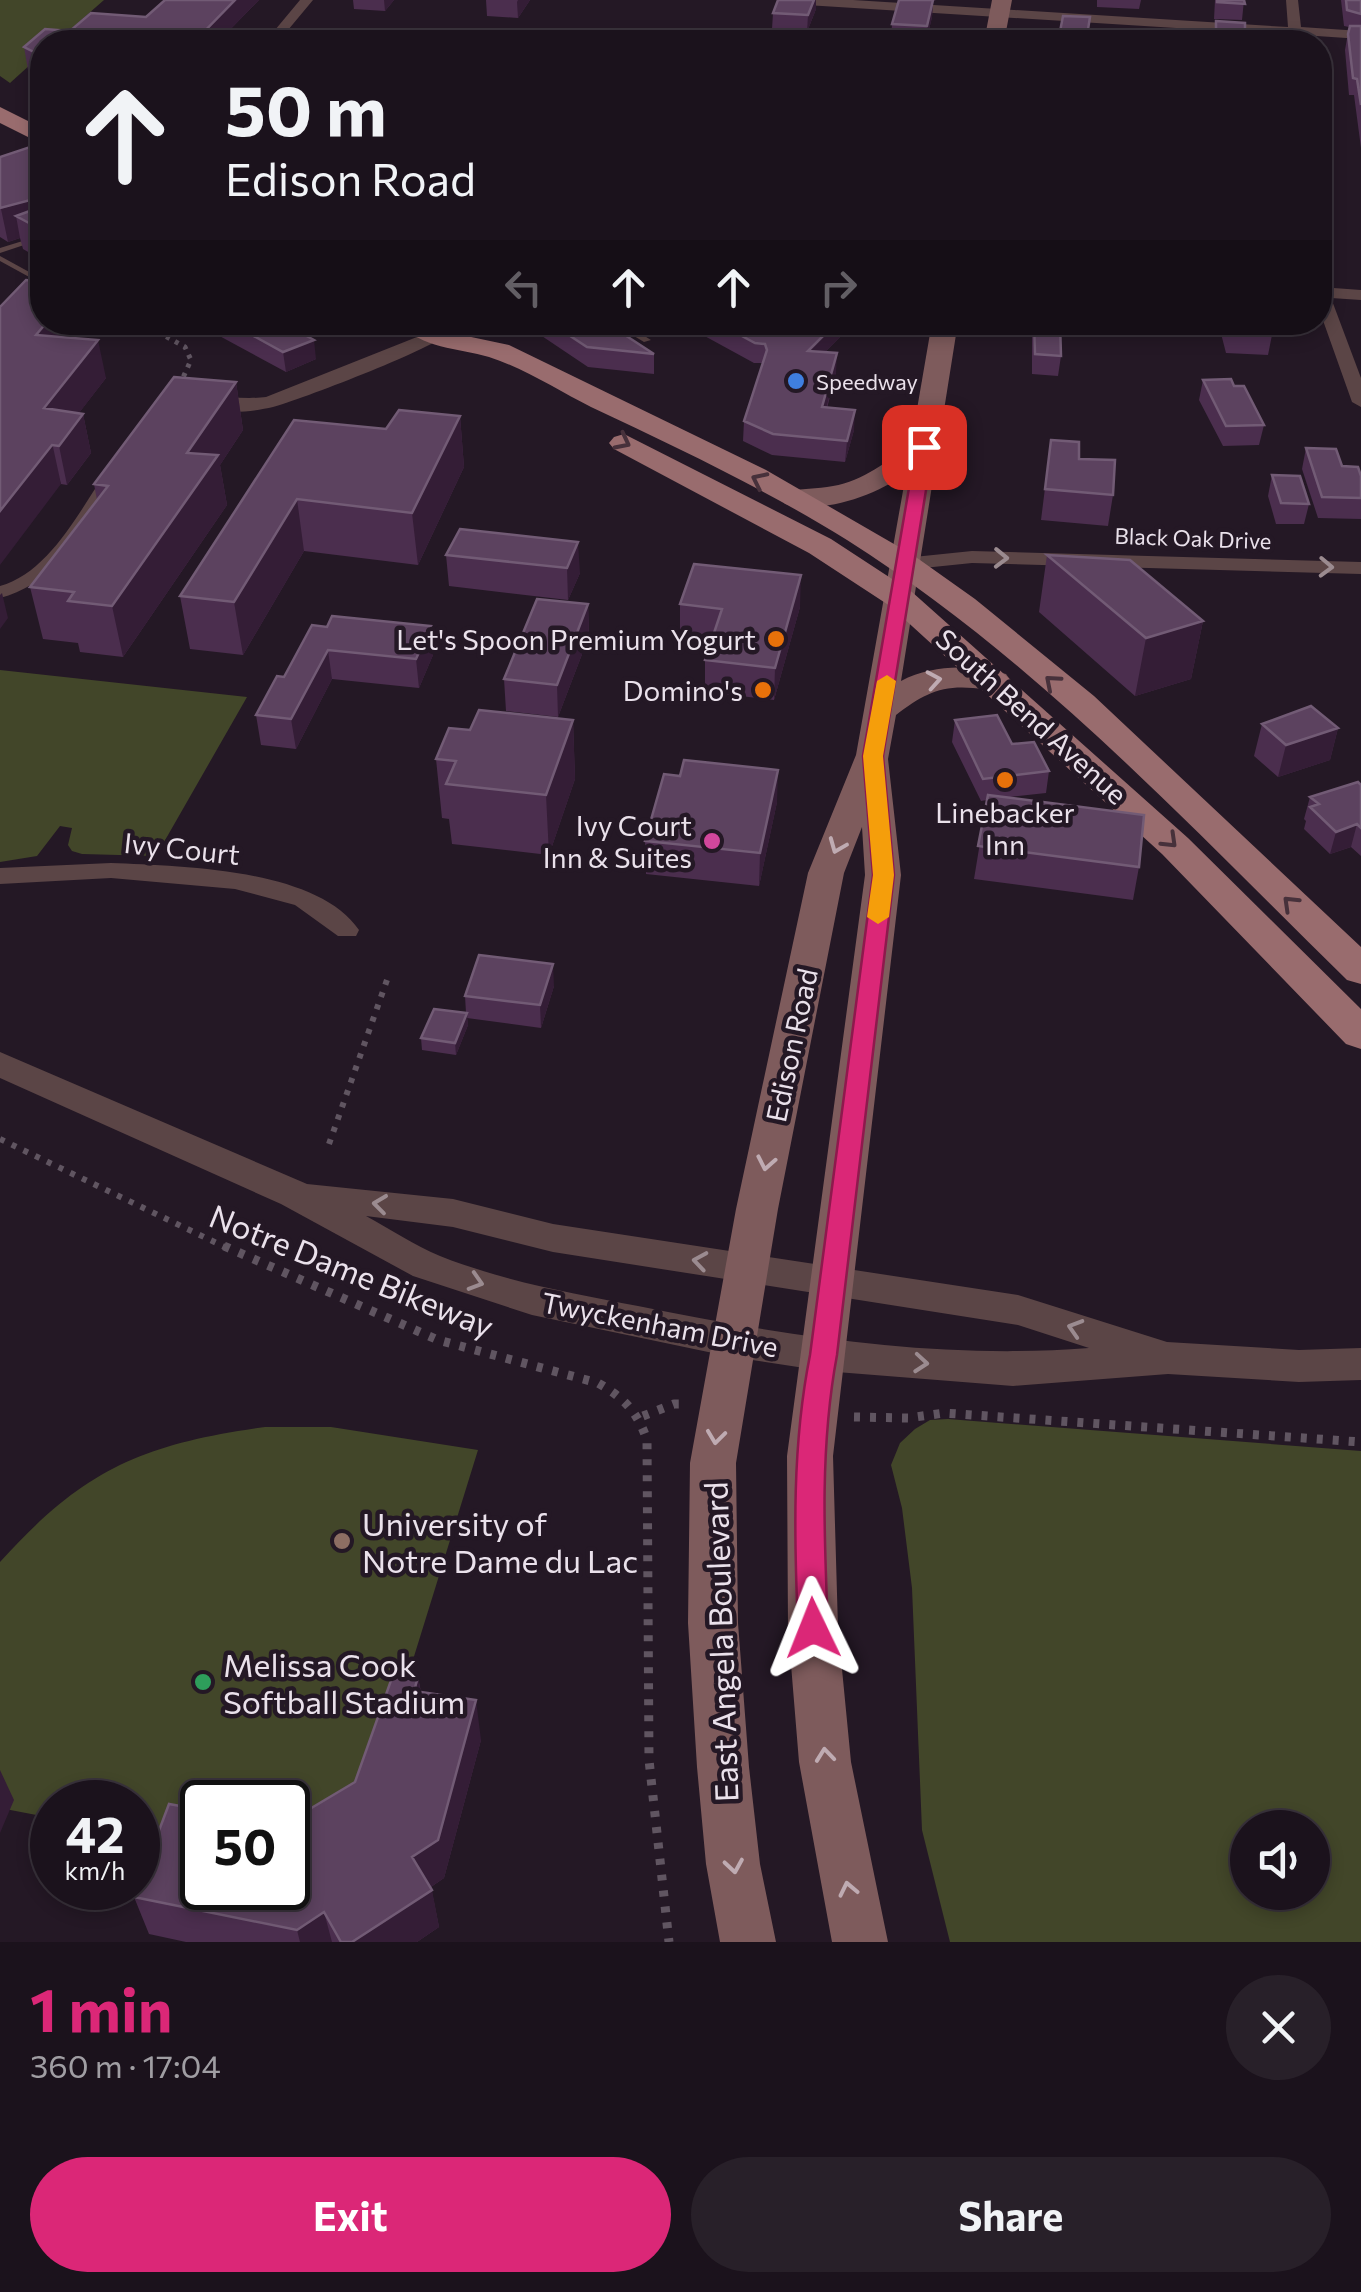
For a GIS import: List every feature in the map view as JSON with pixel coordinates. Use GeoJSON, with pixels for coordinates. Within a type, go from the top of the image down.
{"type":"FeatureCollection","features":[{"type":"Feature","properties":{"kind":"main road"},"geometry":{"type":"LineString","coordinates":[[0,114],[30,131]]}},
{"type":"Feature","properties":{"kind":"main road","name":"South Bend Avenue"},"geometry":{"type":"LineString","coordinates":[[442,335],[470,365],[804,538],[902,581],[998,636],[1100,724],[1361,970]]}},
{"type":"Feature","properties":{"kind":"main road","name":"South Bend Avenue"},"geometry":{"type":"LineString","coordinates":[[454,335],[499,352],[795,498],[902,581],[995,681],[1175,846],[1361,1034]]}},
{"type":"Feature","properties":{"kind":"main road","name":"Edison Road"},"geometry":{"type":"LineString","coordinates":[[732,1341],[826,873],[873,756],[943,335]]}},
{"type":"Feature","properties":{"kind":"main road"},"geometry":{"type":"LineString","coordinates":[[795,498],[854,493],[889,475],[924,447]]}},
{"type":"Feature","properties":{"kind":"main road"},"geometry":{"type":"LineString","coordinates":[[882,710],[915,683],[938,676],[995,681]]}},
{"type":"Feature","properties":{"kind":"main road","name":"Edison Road"},"geometry":{"type":"LineString","coordinates":[[824,1355],[884,875],[873,756]]}},
{"type":"Feature","properties":{"kind":"main road","name":"East Angela Boulevard"},"geometry":{"type":"LineString","coordinates":[[732,1341],[713,1463],[712,1606],[722,1767],[733,1864],[748,1942]]}},
{"type":"Feature","properties":{"kind":"main road"},"geometry":{"type":"LineString","coordinates":[[824,1355],[812,1414],[810,1456],[813,1628],[828,1780],[860,1942]]}},
{"type":"Feature","properties":{"kind":"street"},"geometry":{"type":"LineString","coordinates":[[281,30],[307,0]]}},
{"type":"Feature","properties":{"kind":"street"},"geometry":{"type":"LineString","coordinates":[[790,0],[1000,6],[1228,30]]}},
{"type":"Feature","properties":{"kind":"street"},"geometry":{"type":"LineString","coordinates":[[1292,0],[1294,30]]}},
{"type":"Feature","properties":{"kind":"street"},"geometry":{"type":"LineString","coordinates":[[1332,36],[1361,35]]}},
{"type":"Feature","properties":{"kind":"street"},"geometry":{"type":"LineString","coordinates":[[1332,293],[1361,294]]}},
{"type":"Feature","properties":{"kind":"street"},"geometry":{"type":"LineString","coordinates":[[1332,322],[1361,402]]}},
{"type":"Feature","properties":{"kind":"street"},"geometry":{"type":"LineString","coordinates":[[170,400],[241,406],[270,402],[420,335]]}},
{"type":"Feature","properties":{"kind":"street"},"geometry":{"type":"LineString","coordinates":[[0,592],[18,590],[37,578],[134,448]]}},
{"type":"Feature","properties":{"kind":"street","name":"Black Oak Drive"},"geometry":{"type":"LineString","coordinates":[[902,581],[972,557],[1361,568]]}},
{"type":"Feature","properties":{"kind":"street","name":"Ivy Court"},"geometry":{"type":"LineString","coordinates":[[0,876],[46,870],[133,872],[252,885],[307,900],[347,930]]}},
{"type":"Feature","properties":{"kind":"street","name":"Twyckenham Drive"},"geometry":{"type":"LineString","coordinates":[[0,1064],[294,1194],[426,1266],[532,1300],[732,1341],[824,1355],[1014,1370],[1168,1358],[1299,1366],[1361,1364]]}},
{"type":"Feature","properties":{"kind":"street","name":"Twyckenham Drive"},"geometry":{"type":"LineString","coordinates":[[294,1194],[453,1212],[553,1238],[1018,1310],[1168,1358]]}},
{"type":"Feature","properties":{"kind":"lane"},"geometry":{"type":"LineString","coordinates":[[0,254],[30,241]]}},
{"type":"Feature","properties":{"kind":"lane"},"geometry":{"type":"LineString","coordinates":[[0,254],[30,274]]}},
{"type":"Feature","properties":{"kind":"lane"},"geometry":{"type":"LineString","coordinates":[[637,335],[646,340]]}},
{"type":"Feature","properties":{"kind":"path"},"geometry":{"type":"LineString","coordinates":[[163,335],[185,347],[189,354],[189,370],[170,400]]}},
{"type":"Feature","properties":{"kind":"path"},"geometry":{"type":"LineString","coordinates":[[329,1144],[388,977]]}},
{"type":"Feature","properties":{"kind":"path","name":"Notre Dame Bikeway"},"geometry":{"type":"LineString","coordinates":[[0,1138],[362,1308],[445,1343],[579,1376],[619,1393],[643,1416]]}},
{"type":"Feature","properties":{"kind":"path"},"geometry":{"type":"LineString","coordinates":[[669,1942],[649,1760],[648,1462],[643,1416],[674,1404]]}},
{"type":"Feature","properties":{"kind":"path"},"geometry":{"type":"LineString","coordinates":[[886,1419],[944,1413],[1361,1442]]}},
{"type":"Feature","properties":{"kind":"green space"},"geometry":{"type":"Polygon","coordinates":[[[0,0],[104,0],[70,30],[30,30],[30,65],[10,83],[0,76],[0,0]]]}},
{"type":"Feature","properties":{"kind":"green space"},"geometry":{"type":"Polygon","coordinates":[[[0,670],[247,697],[156,856],[72,851],[68,845],[72,828],[60,826],[37,856],[0,862],[0,670]]]}},
{"type":"Feature","properties":{"kind":"green space"},"geometry":{"type":"Polygon","coordinates":[[[948,1419],[1361,1451],[1361,1942],[950,1942],[922,1830],[912,1588],[902,1508],[891,1465],[900,1443],[930,1420],[948,1419]]]}},
{"type":"Feature","properties":{"kind":"green space","name":"Melissa Cook Softball Stadium"},"geometry":{"type":"Polygon","coordinates":[[[265,1427],[331,1427],[478,1450],[363,1821],[310,1851],[310,1780],[180,1780],[180,1842],[160,1838],[160,1780],[30,1780],[30,1814],[0,1808],[0,1562],[60,1504],[118,1466],[184,1442],[265,1427]]]}},
{"type":"Feature","properties":{"kind":"building"},"geometry":{"type":"Polygon","coordinates":[[[165,0],[235,0],[206,30],[71,30],[91,13],[146,17],[165,0]]]}},
{"type":"Feature","properties":{"kind":"building"},"geometry":{"type":"Polygon","coordinates":[[[778,0],[814,0],[808,15],[773,13],[778,0]]]}},
{"type":"Feature","properties":{"kind":"building"},"geometry":{"type":"Polygon","coordinates":[[[899,0],[933,0],[927,26],[892,24],[899,0]]]}},
{"type":"Feature","properties":{"kind":"building"},"geometry":{"type":"Polygon","coordinates":[[[1244,0],[1245,4],[1217,2],[1244,0]]]}},
{"type":"Feature","properties":{"kind":"building"},"geometry":{"type":"Polygon","coordinates":[[[1346,0],[1361,0],[1361,14],[1347,10],[1346,0]]]}},
{"type":"Feature","properties":{"kind":"building"},"geometry":{"type":"Polygon","coordinates":[[[1063,16],[1090,17],[1088,30],[1060,30],[1063,16]]]}},
{"type":"Feature","properties":{"kind":"building"},"geometry":{"type":"Polygon","coordinates":[[[1216,21],[1245,23],[1245,30],[1216,30],[1216,21]]]}},
{"type":"Feature","properties":{"kind":"building"},"geometry":{"type":"Polygon","coordinates":[[[1350,26],[1361,26],[1361,105],[1357,79],[1353,78],[1350,26]]]}},
{"type":"Feature","properties":{"kind":"building"},"geometry":{"type":"Polygon","coordinates":[[[30,147],[30,200],[0,208],[0,157],[30,147]]]}},
{"type":"Feature","properties":{"kind":"building"},"geometry":{"type":"Polygon","coordinates":[[[30,211],[30,224],[16,216],[30,211]]]}},
{"type":"Feature","properties":{"kind":"building"},"geometry":{"type":"Polygon","coordinates":[[[26,280],[30,280],[30,335],[98,340],[44,408],[83,414],[59,446],[52,445],[0,511],[0,307],[26,280]]]}},
{"type":"Feature","properties":{"kind":"building"},"geometry":{"type":"Polygon","coordinates":[[[252,335],[305,335],[314,340],[283,352],[252,335]]]}},
{"type":"Feature","properties":{"kind":"building"},"geometry":{"type":"Polygon","coordinates":[[[569,335],[625,335],[654,354],[587,347],[569,335]]]}},
{"type":"Feature","properties":{"kind":"building"},"geometry":{"type":"Polygon","coordinates":[[[740,335],[824,335],[808,351],[837,353],[822,407],[855,410],[847,441],[773,434],[744,421],[767,350],[765,344],[740,335]]]}},
{"type":"Feature","properties":{"kind":"building"},"geometry":{"type":"Polygon","coordinates":[[[1034,335],[1060,335],[1061,356],[1035,354],[1034,335]]]}},
{"type":"Feature","properties":{"kind":"building"},"geometry":{"type":"Polygon","coordinates":[[[174,377],[236,382],[187,453],[218,455],[112,606],[68,601],[74,592],[30,587],[108,486],[94,484],[174,377]]]}},
{"type":"Feature","properties":{"kind":"building"},"geometry":{"type":"Polygon","coordinates":[[[1231,379],[1234,386],[1244,386],[1264,425],[1226,426],[1203,380],[1231,379]]]}},
{"type":"Feature","properties":{"kind":"building"},"geometry":{"type":"Polygon","coordinates":[[[399,410],[460,416],[412,513],[297,499],[234,602],[180,596],[294,420],[386,429],[399,410]]]}},
{"type":"Feature","properties":{"kind":"building"},"geometry":{"type":"Polygon","coordinates":[[[1051,440],[1079,442],[1079,459],[1115,460],[1113,495],[1045,489],[1051,440]]]}},
{"type":"Feature","properties":{"kind":"building"},"geometry":{"type":"Polygon","coordinates":[[[1306,448],[1336,449],[1342,466],[1358,467],[1361,498],[1322,497],[1306,448]]]}},
{"type":"Feature","properties":{"kind":"building"},"geometry":{"type":"Polygon","coordinates":[[[1272,475],[1300,476],[1309,504],[1281,503],[1272,475]]]}},
{"type":"Feature","properties":{"kind":"building"},"geometry":{"type":"Polygon","coordinates":[[[460,529],[578,542],[567,568],[446,555],[460,529]]]}},
{"type":"Feature","properties":{"kind":"building"},"geometry":{"type":"Polygon","coordinates":[[[1047,555],[1130,560],[1203,621],[1146,638],[1047,555]]]}},
{"type":"Feature","properties":{"kind":"building"},"geometry":{"type":"Polygon","coordinates":[[[694,564],[801,575],[775,668],[705,660],[722,609],[680,604],[694,564]]]}},
{"type":"Feature","properties":{"kind":"building"},"geometry":{"type":"Polygon","coordinates":[[[537,599],[588,604],[557,685],[504,679],[537,599]]]}},
{"type":"Feature","properties":{"kind":"building"},"geometry":{"type":"Polygon","coordinates":[[[332,616],[431,626],[416,659],[328,650],[291,719],[256,715],[277,676],[284,677],[312,625],[327,627],[332,616]]]}},
{"type":"Feature","properties":{"kind":"building"},"geometry":{"type":"Polygon","coordinates":[[[1311,706],[1338,728],[1286,745],[1262,724],[1311,706]]]}},
{"type":"Feature","properties":{"kind":"building"},"geometry":{"type":"Polygon","coordinates":[[[479,710],[573,720],[546,795],[446,784],[456,761],[436,759],[449,728],[470,730],[479,710]]]}},
{"type":"Feature","properties":{"kind":"building"},"geometry":{"type":"Polygon","coordinates":[[[997,715],[1012,744],[1034,742],[1049,771],[983,779],[955,720],[997,715]]]}},
{"type":"Feature","properties":{"kind":"building"},"geometry":{"type":"Polygon","coordinates":[[[684,760],[778,770],[760,853],[645,841],[664,774],[680,776],[684,760]]]}},
{"type":"Feature","properties":{"kind":"building"},"geometry":{"type":"Polygon","coordinates":[[[1358,782],[1361,828],[1357,824],[1336,832],[1310,807],[1319,804],[1310,797],[1358,782]]]}},
{"type":"Feature","properties":{"kind":"building"},"geometry":{"type":"Polygon","coordinates":[[[988,795],[1144,815],[1139,867],[978,846],[988,795]]]}},
{"type":"Feature","properties":{"kind":"building"},"geometry":{"type":"Polygon","coordinates":[[[479,955],[553,964],[540,1005],[465,996],[479,955]]]}},
{"type":"Feature","properties":{"kind":"building"},"geometry":{"type":"Polygon","coordinates":[[[434,1009],[467,1013],[455,1043],[421,1038],[434,1009]]]}},
{"type":"Feature","properties":{"kind":"building"},"geometry":{"type":"Polygon","coordinates":[[[394,1672],[418,1677],[414,1691],[476,1700],[438,1840],[412,1857],[432,1890],[352,1942],[341,1942],[324,1912],[297,1930],[198,1910],[310,1910],[310,1809],[355,1782],[394,1672]]]}},
{"type":"Feature","properties":{"kind":"building"},"geometry":{"type":"Polygon","coordinates":[[[169,1804],[180,1806],[180,1906],[160,1902],[160,1828],[169,1804]]]}},
{"type":"Feature","properties":{"kind":"slow traffic"},"geometry":{"type":"LineString","coordinates":[[878,917],[884,875],[873,756],[887,681]]}},
{"type":"Feature","properties":{"kind":"place","name":"Speedway"},"geometry":{"type":"Point","coordinates":[796,381]}},
{"type":"Feature","properties":{"kind":"place","name":"Let's Spoon Premium Yogurt"},"geometry":{"type":"Point","coordinates":[776,639]}},
{"type":"Feature","properties":{"kind":"place","name":"Domino's"},"geometry":{"type":"Point","coordinates":[763,690]}},
{"type":"Feature","properties":{"kind":"place","name":"Linebacker Inn"},"geometry":{"type":"Point","coordinates":[1005,780]}},
{"type":"Feature","properties":{"kind":"place","name":"Ivy Court Inn & Suites"},"geometry":{"type":"Point","coordinates":[712,841]}},
{"type":"Feature","properties":{"kind":"place","name":"University of Notre Dame du Lac"},"geometry":{"type":"Point","coordinates":[342,1541]}},
{"type":"Feature","properties":{"kind":"place","name":"Melissa Cook Softball Stadium"},"geometry":{"type":"Point","coordinates":[203,1682]}},
{"type":"Feature","properties":{"kind":"route"},"geometry":{"type":"LineString","coordinates":[[813,1628],[809,1539],[812,1414],[824,1355],[884,875],[873,756],[924,447]]}}]}
